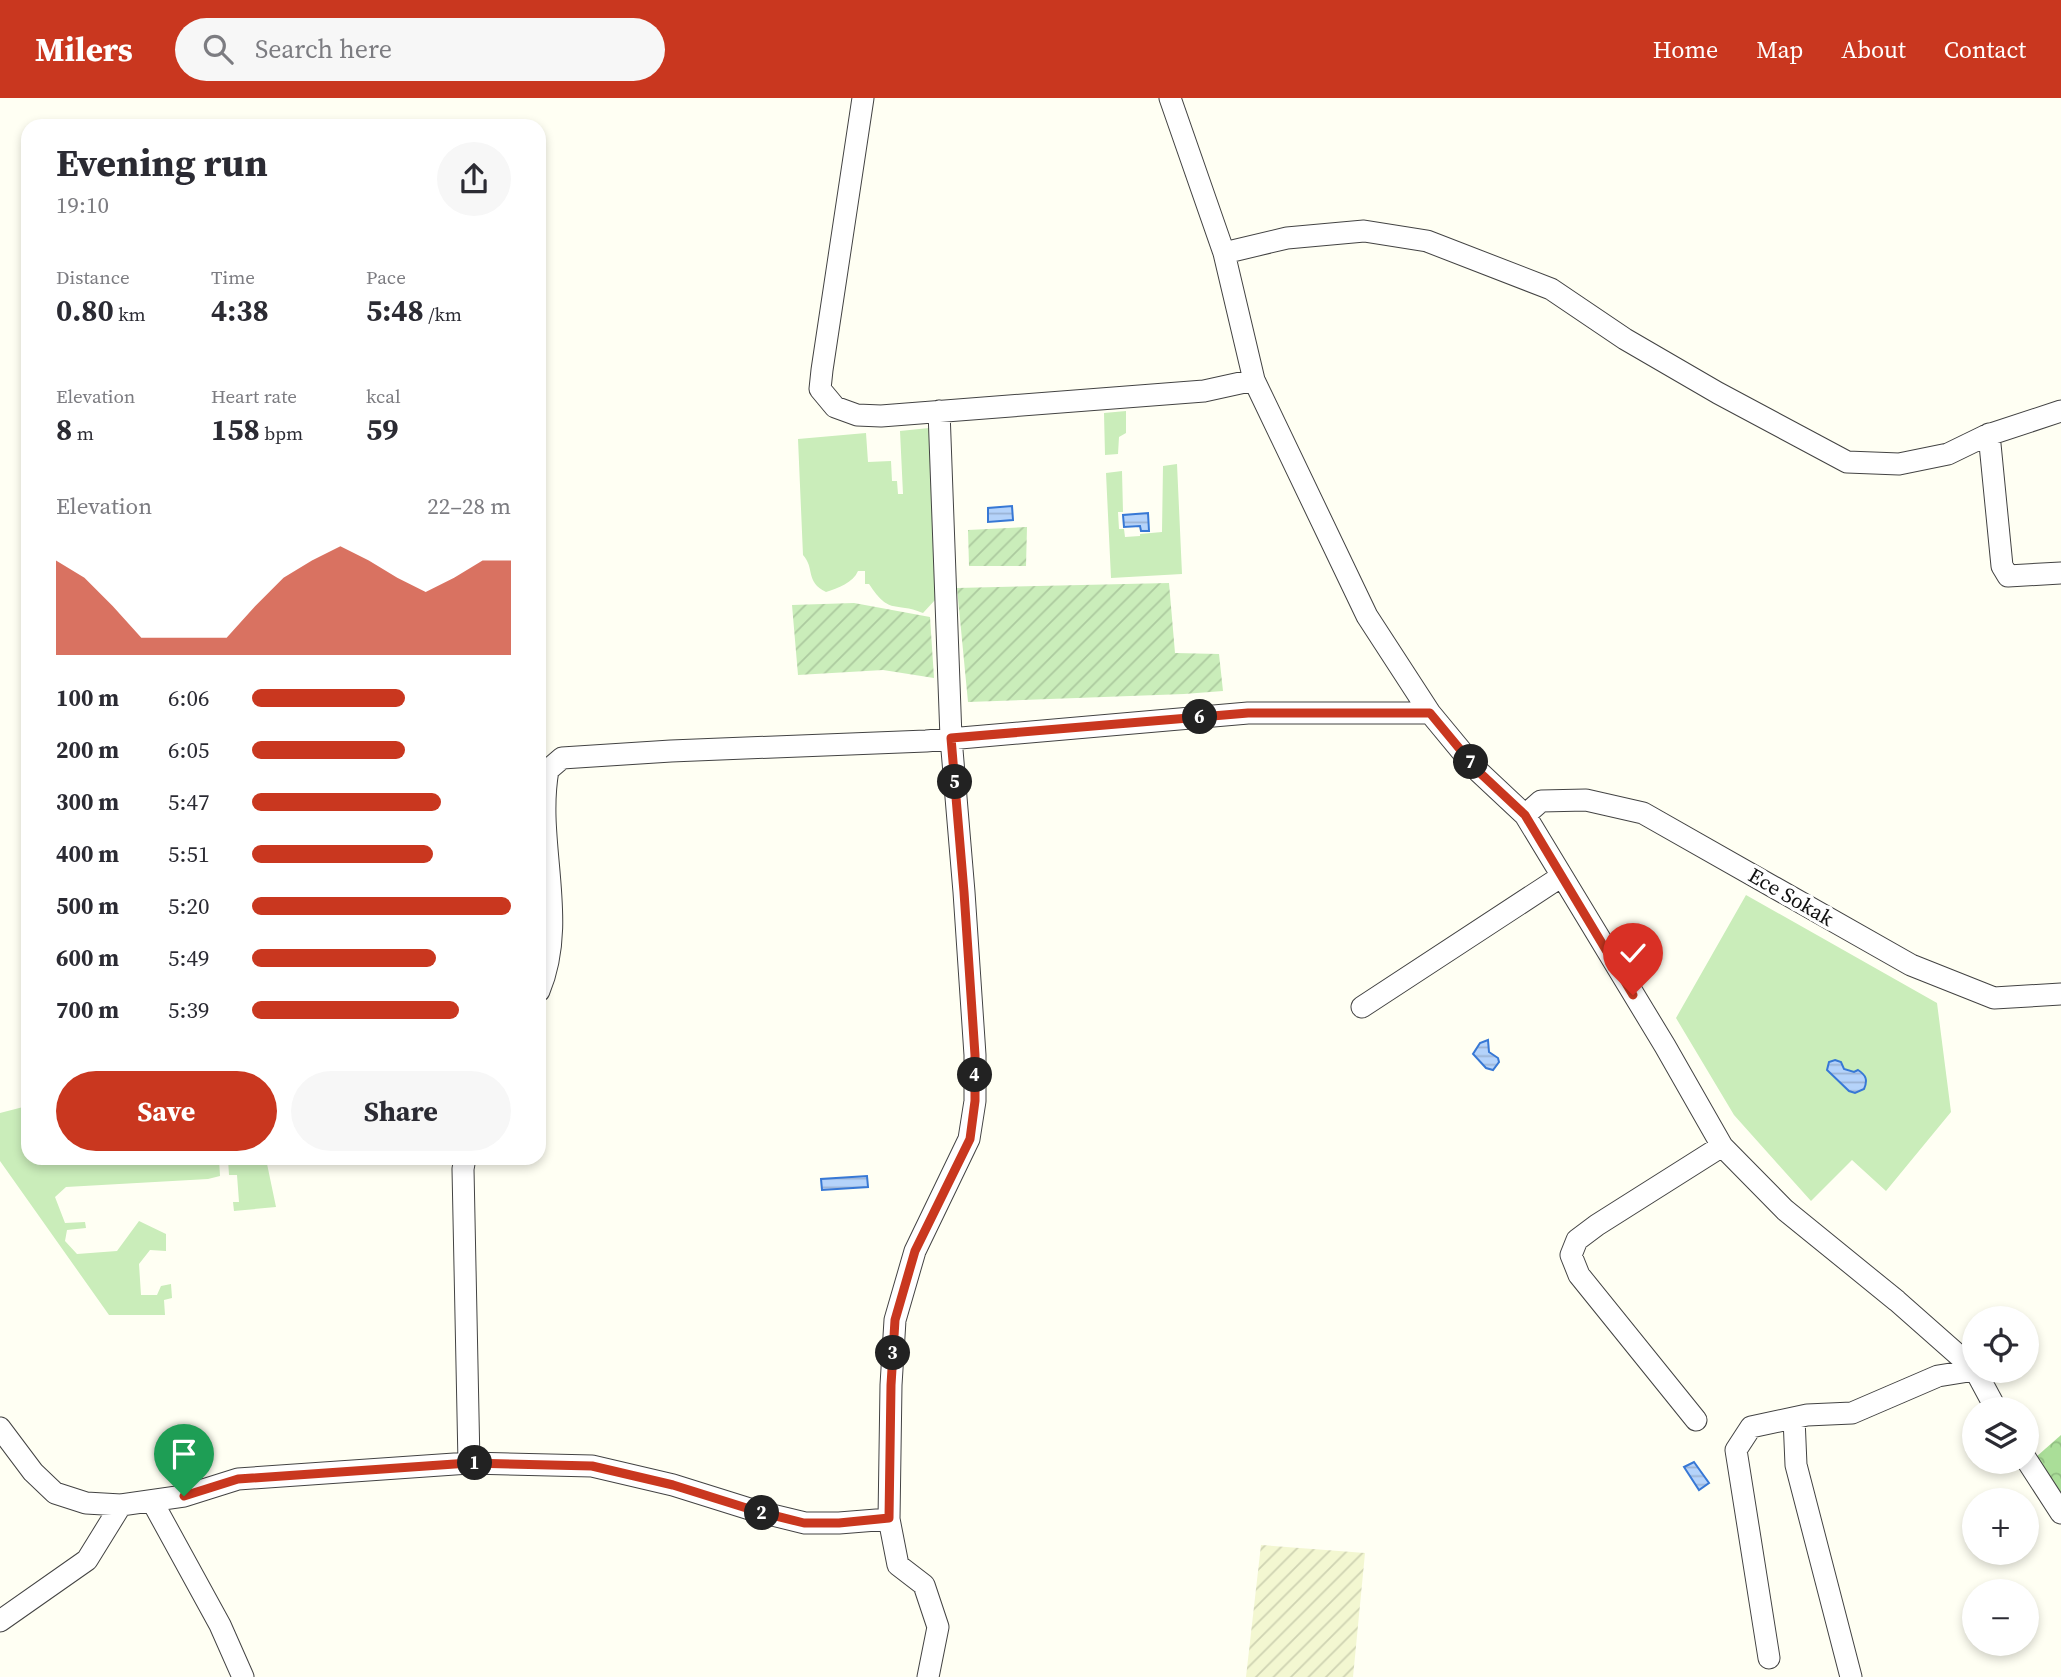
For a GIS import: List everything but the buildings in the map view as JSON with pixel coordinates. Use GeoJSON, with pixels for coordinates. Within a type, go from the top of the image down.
{"type":"FeatureCollection","features":[{"type":"Feature","properties":{"kind":"street"},"geometry":{"type":"LineString","coordinates":[[863,98],[820,388],[835,407],[857,415],[881,416],[1204,391],[1254,380]]}},
{"type":"Feature","properties":{"kind":"street"},"geometry":{"type":"LineString","coordinates":[[1170,98],[1224,253],[1254,380],[1367,616],[1430,713],[1478,771],[1525,815],[1665,1046],[1721,1146],[1786,1210],[1962,1359]]}},
{"type":"Feature","properties":{"kind":"street"},"geometry":{"type":"LineString","coordinates":[[1224,253],[1287,238],[1364,231],[1427,241],[1551,289],[1625,339],[1718,393],[1847,462],[1899,464],[1948,454],[1989,434],[2061,411]]}},
{"type":"Feature","properties":{"kind":"street"},"geometry":{"type":"LineString","coordinates":[[928,1677],[937,1627],[924,1585],[898,1565],[889,1518],[895,1320],[915,1251],[970,1139],[975,1101],[975,1055],[951,738],[939,411]]}},
{"type":"Feature","properties":{"kind":"street"},"geometry":{"type":"LineString","coordinates":[[1989,434],[2003,566],[2008,576],[2061,573]]}},
{"type":"Feature","properties":{"kind":"street"},"geometry":{"type":"LineString","coordinates":[[546,780],[548,770],[562,758],[926,741],[1248,713],[1430,713]]}},
{"type":"Feature","properties":{"kind":"street","name":"Ece Sokak"},"geometry":{"type":"LineString","coordinates":[[1525,815],[1541,801],[1586,800],[1643,813],[1911,965],[1994,998],[2061,994]]}},
{"type":"Feature","properties":{"kind":"street"},"geometry":{"type":"LineString","coordinates":[[546,841],[552,936],[546,975]]}},
{"type":"Feature","properties":{"kind":"street"},"geometry":{"type":"LineString","coordinates":[[1362,1007],[1562,876]]}},
{"type":"Feature","properties":{"kind":"street"},"geometry":{"type":"LineString","coordinates":[[1696,1420],[1579,1275],[1571,1255],[1577,1240],[1597,1225],[1721,1146]]}},
{"type":"Feature","properties":{"kind":"street"},"geometry":{"type":"LineString","coordinates":[[464,1165],[469,1463]]}},
{"type":"Feature","properties":{"kind":"street"},"geometry":{"type":"LineString","coordinates":[[1769,1658],[1736,1450],[1751,1427],[1807,1415],[1852,1413],[1938,1376],[1962,1372]]}},
{"type":"Feature","properties":{"kind":"street"},"geometry":{"type":"LineString","coordinates":[[1794,1418],[1796,1465],[1851,1677]]}},
{"type":"Feature","properties":{"kind":"street"},"geometry":{"type":"LineString","coordinates":[[0,1428],[33,1472],[55,1493],[86,1503],[121,1505],[184,1496],[238,1479],[469,1463],[592,1466],[673,1485],[804,1523],[889,1518]]}},
{"type":"Feature","properties":{"kind":"street"},"geometry":{"type":"LineString","coordinates":[[2036,1474],[2061,1513]]}},
{"type":"Feature","properties":{"kind":"street"},"geometry":{"type":"LineString","coordinates":[[152,1501],[220,1625],[243,1677]]}},
{"type":"Feature","properties":{"kind":"street"},"geometry":{"type":"LineString","coordinates":[[0,1621],[87,1560],[121,1505]]}},
{"type":"Feature","properties":{"kind":"green space"},"geometry":{"type":"Polygon","coordinates":[[[1126,411],[1126,433],[1119,437],[1118,454],[1105,455],[1104,413],[1126,411]]]}},
{"type":"Feature","properties":{"kind":"green space"},"geometry":{"type":"Polygon","coordinates":[[[929,428],[935,600],[923,613],[888,604],[869,584],[865,584],[865,571],[858,571],[849,582],[835,589],[826,592],[819,588],[803,555],[798,439],[866,433],[868,462],[891,461],[892,481],[897,481],[898,494],[903,494],[900,431],[929,428]]]}},
{"type":"Feature","properties":{"kind":"green space"},"geometry":{"type":"Polygon","coordinates":[[[1177,464],[1182,574],[1111,578],[1106,473],[1122,471],[1123,512],[1118,512],[1119,529],[1124,529],[1125,537],[1140,536],[1162,532],[1163,466],[1177,464]]]}},
{"type":"Feature","properties":{"kind":"green space"},"geometry":{"type":"Polygon","coordinates":[[[1027,527],[1026,566],[969,566],[968,530],[1027,527]]]}},
{"type":"Feature","properties":{"kind":"green space"},"geometry":{"type":"Polygon","coordinates":[[[1169,583],[1175,653],[1219,654],[1223,691],[968,702],[957,588],[1169,583]]]}},
{"type":"Feature","properties":{"kind":"green space"},"geometry":{"type":"Polygon","coordinates":[[[854,603],[930,617],[934,678],[883,670],[798,675],[792,605],[854,603]]]}},
{"type":"Feature","properties":{"kind":"green space"},"geometry":{"type":"Polygon","coordinates":[[[1746,895],[1937,1003],[1951,1112],[1886,1191],[1852,1160],[1811,1201],[1734,1115],[1676,1018],[1746,895]]]}},
{"type":"Feature","properties":{"kind":"green space"},"geometry":{"type":"Polygon","coordinates":[[[21,1108],[21,1165],[219,1165],[220,1176],[208,1179],[66,1187],[55,1197],[65,1223],[85,1222],[86,1228],[67,1230],[65,1241],[77,1254],[117,1251],[139,1221],[166,1234],[166,1251],[150,1250],[139,1264],[141,1295],[157,1295],[161,1286],[171,1284],[172,1298],[164,1300],[165,1315],[109,1315],[0,1161],[0,1113],[21,1108]]]}},
{"type":"Feature","properties":{"kind":"green space"},"geometry":{"type":"Polygon","coordinates":[[[228,1165],[267,1165],[276,1207],[234,1211],[233,1202],[239,1202],[237,1175],[229,1175],[228,1165]]]}},
{"type":"Feature","properties":{"kind":"green space"},"geometry":{"type":"Polygon","coordinates":[[[2061,1435],[2061,1501],[2039,1462],[2039,1454],[2061,1435]]]}},
{"type":"Feature","properties":{"kind":"green space"},"geometry":{"type":"Polygon","coordinates":[[[1261,1545],[1365,1553],[1353,1677],[1246,1677],[1261,1545]]]}},
{"type":"Feature","properties":{"kind":"water"},"geometry":{"type":"Polygon","coordinates":[[[1012,506],[1013,520],[988,522],[988,508],[1012,506]]]}},
{"type":"Feature","properties":{"kind":"water"},"geometry":{"type":"Polygon","coordinates":[[[1148,513],[1149,531],[1141,531],[1140,526],[1124,527],[1123,515],[1148,513]]]}},
{"type":"Feature","properties":{"kind":"water"},"geometry":{"type":"Polygon","coordinates":[[[1488,1040],[1489,1052],[1498,1058],[1499,1062],[1493,1070],[1486,1068],[1473,1054],[1480,1043],[1488,1040]]]}},
{"type":"Feature","properties":{"kind":"water"},"geometry":{"type":"Polygon","coordinates":[[[1829,1062],[1841,1062],[1844,1069],[1854,1072],[1858,1070],[1863,1074],[1866,1078],[1864,1089],[1855,1093],[1849,1091],[1827,1070],[1829,1062]]]}},
{"type":"Feature","properties":{"kind":"water"},"geometry":{"type":"Polygon","coordinates":[[[867,1176],[868,1187],[822,1190],[821,1179],[867,1176]]]}},
{"type":"Feature","properties":{"kind":"water"},"geometry":{"type":"Polygon","coordinates":[[[1694,1462],[1709,1483],[1699,1490],[1684,1467],[1694,1462]]]}},
{"type":"Feature","properties":{"kind":"route"},"geometry":{"type":"LineString","coordinates":[[184,1496],[238,1479],[469,1463],[592,1466],[673,1485],[804,1523],[889,1518],[895,1320],[915,1251],[970,1139],[975,1101],[975,1055],[951,738],[1248,713],[1430,713],[1478,771],[1525,815],[1633,995]]}}]}
